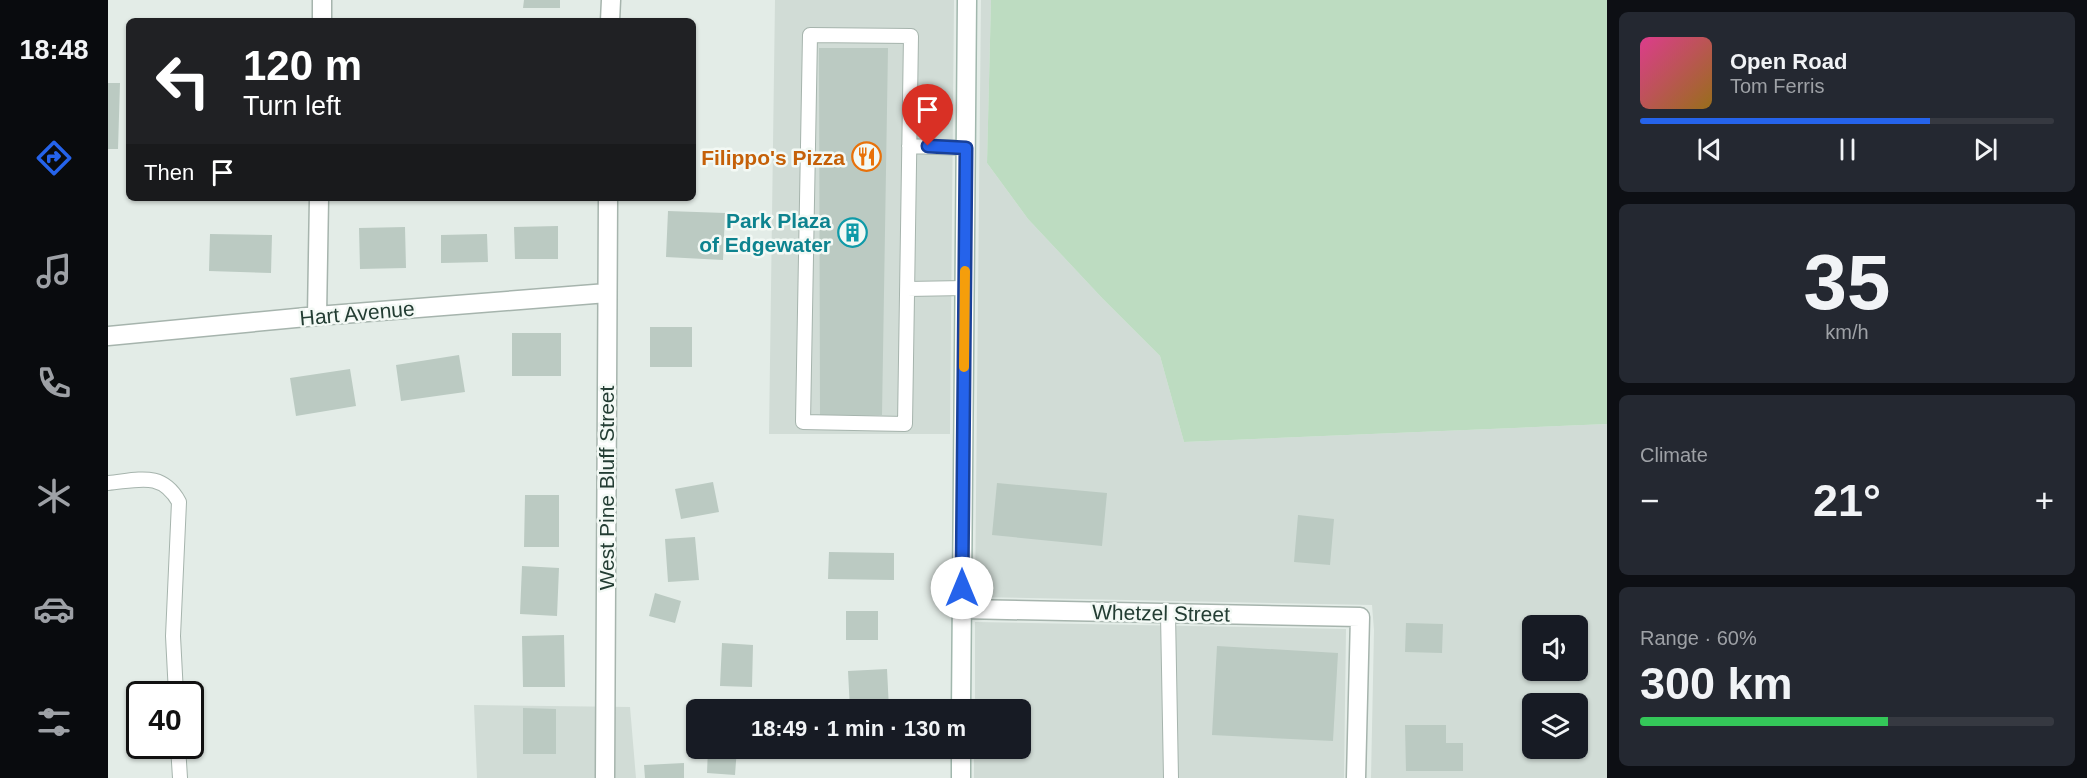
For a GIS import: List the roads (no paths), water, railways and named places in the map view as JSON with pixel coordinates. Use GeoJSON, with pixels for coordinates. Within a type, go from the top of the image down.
{"type":"FeatureCollection","features":[{"type":"Feature","properties":{"kind":"street"},"geometry":{"type":"LineString","coordinates":[[322,0],[322,18]]}},
{"type":"Feature","properties":{"kind":"street"},"geometry":{"type":"LineString","coordinates":[[610,0],[610,18]]}},
{"type":"Feature","properties":{"kind":"street"},"geometry":{"type":"LineString","coordinates":[[961,699],[967,0]]}},
{"type":"Feature","properties":{"kind":"street"},"geometry":{"type":"LineString","coordinates":[[317,315],[319,201]]}},
{"type":"Feature","properties":{"kind":"street","name":"West Pine Bluff Street"},"geometry":{"type":"LineString","coordinates":[[605,778],[608,201]]}},
{"type":"Feature","properties":{"kind":"street","name":"Hart Avenue"},"geometry":{"type":"LineString","coordinates":[[108,336],[317,315],[607,293]]}},
{"type":"Feature","properties":{"kind":"street","name":"Whetzel Street"},"geometry":{"type":"LineString","coordinates":[[962,609],[1360,617],[1356,778]]}},
{"type":"Feature","properties":{"kind":"street"},"geometry":{"type":"LineString","coordinates":[[961,759],[962,776]]}},
{"type":"Feature","properties":{"kind":"lane"},"geometry":{"type":"LineString","coordinates":[[810,35],[911,36],[907,289],[905,424],[803,422],[810,35]]}},
{"type":"Feature","properties":{"kind":"lane"},"geometry":{"type":"LineString","coordinates":[[909,146],[966,148]]}},
{"type":"Feature","properties":{"kind":"lane"},"geometry":{"type":"LineString","coordinates":[[907,289],[965,288]]}},
{"type":"Feature","properties":{"kind":"lane"},"geometry":{"type":"LineString","coordinates":[[108,483],[149,479],[160,482],[173,490],[179,502],[173,636],[175,681]]}},
{"type":"Feature","properties":{"kind":"lane"},"geometry":{"type":"LineString","coordinates":[[1168,614],[1171,778]]}},
{"type":"Feature","properties":{"kind":"lane"},"geometry":{"type":"LineString","coordinates":[[179,759],[180,778]]}},
{"type":"Feature","properties":{"kind":"place","name":"Filippo's Pizza"},"geometry":{"type":"Point","coordinates":[866,157]}},
{"type":"Feature","properties":{"kind":"place","name":"Park Plaza of Edgewater"},"geometry":{"type":"Point","coordinates":[852,232]}}]}
